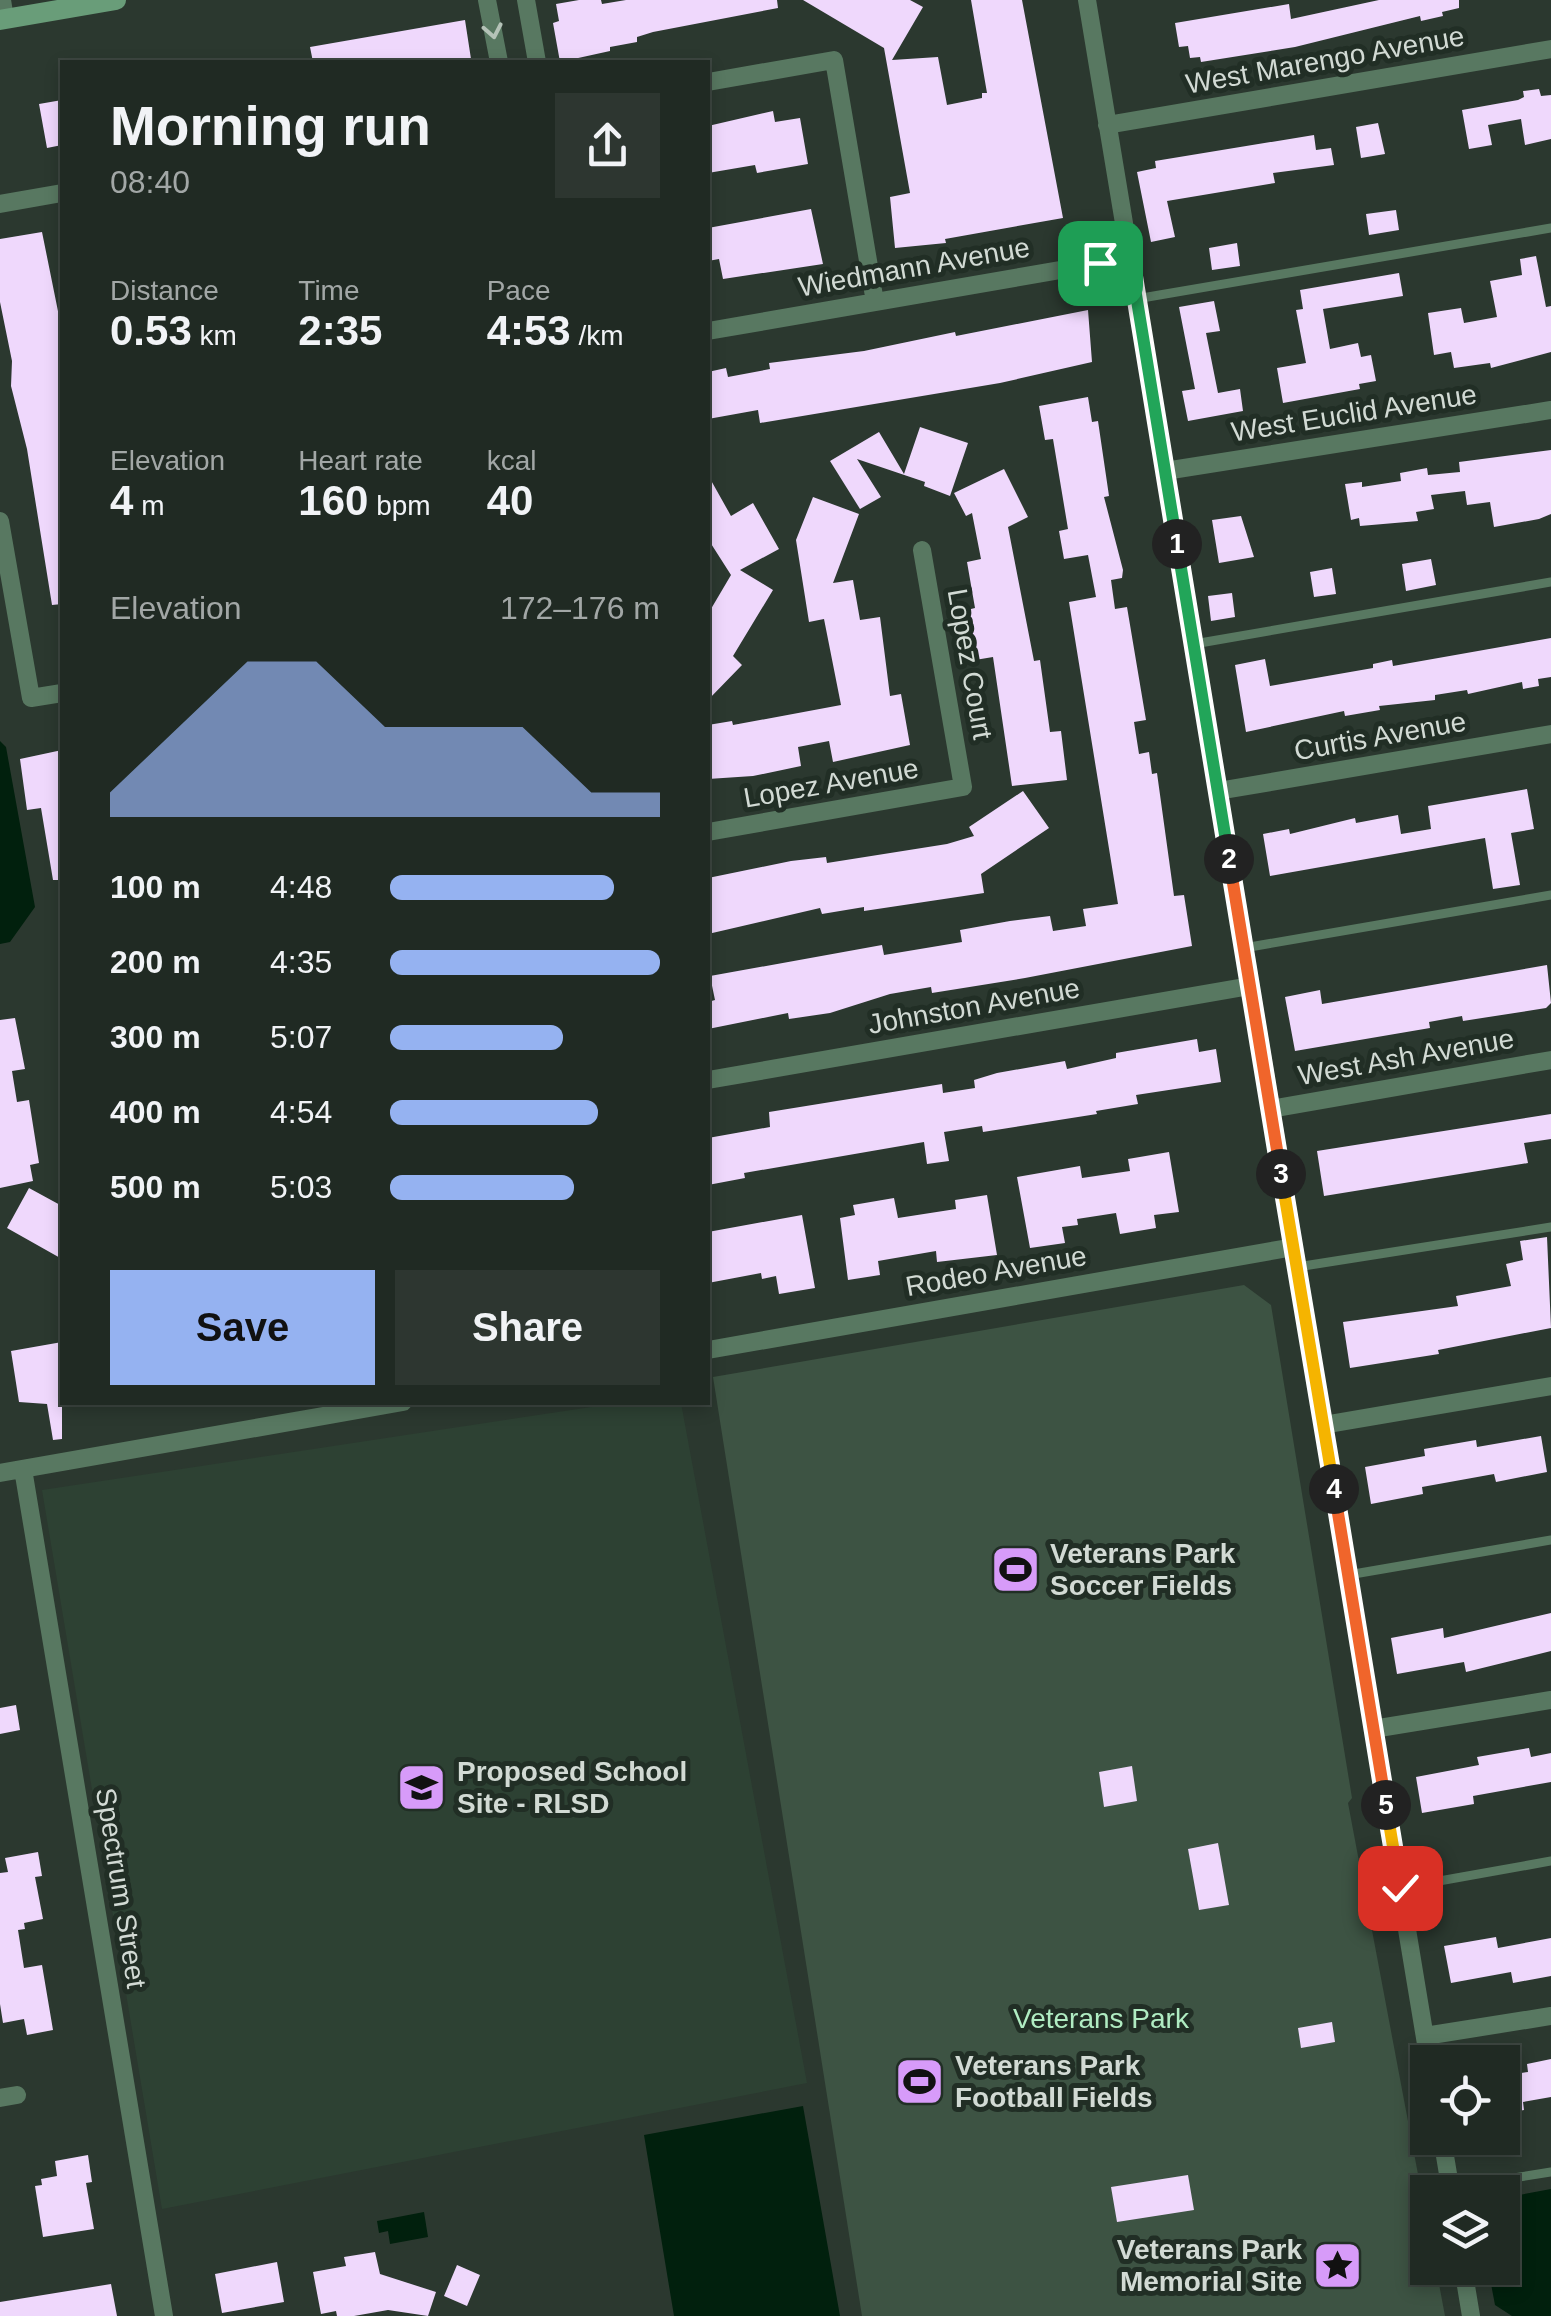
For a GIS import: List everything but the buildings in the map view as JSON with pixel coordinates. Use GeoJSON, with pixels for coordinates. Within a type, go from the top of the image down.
{"type":"FeatureCollection","features":[{"type":"Feature","properties":{"kind":"main road"},"geometry":{"type":"LineString","coordinates":[[2,13],[116,0]]}},
{"type":"Feature","properties":{"kind":"street"},"geometry":{"type":"LineString","coordinates":[[487,0],[499,60]]}},
{"type":"Feature","properties":{"kind":"street"},"geometry":{"type":"LineString","coordinates":[[526,0],[538,60]]}},
{"type":"Feature","properties":{"kind":"street"},"geometry":{"type":"LineString","coordinates":[[1087,0],[1426,2045]]}},
{"type":"Feature","properties":{"kind":"street","name":"West Marengo Avenue"},"geometry":{"type":"LineString","coordinates":[[1108,125],[1551,49]]}},
{"type":"Feature","properties":{"kind":"street"},"geometry":{"type":"LineString","coordinates":[[710,82],[834,60],[876,302]]}},
{"type":"Feature","properties":{"kind":"street"},"geometry":{"type":"LineString","coordinates":[[0,204],[60,193]]}},
{"type":"Feature","properties":{"kind":"street","name":"Wiedmann Avenue"},"geometry":{"type":"LineString","coordinates":[[710,331],[1130,258]]}},
{"type":"Feature","properties":{"kind":"street","name":"West Euclid Avenue"},"geometry":{"type":"LineString","coordinates":[[1165,471],[1551,410]]}},
{"type":"Feature","properties":{"kind":"street"},"geometry":{"type":"LineString","coordinates":[[0,521],[30,698],[60,693]]}},
{"type":"Feature","properties":{"kind":"street","name":"Lopez Court"},"geometry":{"type":"LineString","coordinates":[[922,550],[963,788]]}},
{"type":"Feature","properties":{"kind":"street","name":"Curtis Avenue"},"geometry":{"type":"LineString","coordinates":[[1218,792],[1551,734]]}},
{"type":"Feature","properties":{"kind":"street","name":"Lopez Avenue"},"geometry":{"type":"LineString","coordinates":[[710,832],[963,788]]}},
{"type":"Feature","properties":{"kind":"street","name":"Johnston Avenue"},"geometry":{"type":"LineString","coordinates":[[710,1080],[1250,986]]}},
{"type":"Feature","properties":{"kind":"street","name":"West Ash Avenue"},"geometry":{"type":"LineString","coordinates":[[1270,1109],[1551,1060]]}},
{"type":"Feature","properties":{"kind":"street","name":"Rodeo Avenue"},"geometry":{"type":"LineString","coordinates":[[710,1350],[1294,1248]]}},
{"type":"Feature","properties":{"kind":"street"},"geometry":{"type":"LineString","coordinates":[[1323,1426],[1551,1386]]}},
{"type":"Feature","properties":{"kind":"street"},"geometry":{"type":"LineString","coordinates":[[0,1472],[386,1405]]}},
{"type":"Feature","properties":{"kind":"street","name":"Spectrum Street"},"geometry":{"type":"LineString","coordinates":[[23,1469],[164,2316]]}},
{"type":"Feature","properties":{"kind":"street"},"geometry":{"type":"LineString","coordinates":[[1374,1729],[1551,1700]]}},
{"type":"Feature","properties":{"kind":"street"},"geometry":{"type":"LineString","coordinates":[[1425,2036],[1551,2016]]}},
{"type":"Feature","properties":{"kind":"street"},"geometry":{"type":"LineString","coordinates":[[1466,2285],[1471,2316]]}},
{"type":"Feature","properties":{"kind":"lane"},"geometry":{"type":"LineString","coordinates":[[1136,299],[1551,228]]}},
{"type":"Feature","properties":{"kind":"lane"},"geometry":{"type":"LineString","coordinates":[[1194,644],[1551,582]]}},
{"type":"Feature","properties":{"kind":"lane"},"geometry":{"type":"LineString","coordinates":[[1244,948],[1551,895]]}},
{"type":"Feature","properties":{"kind":"lane"},"geometry":{"type":"LineString","coordinates":[[1297,1267],[1551,1227]]}},
{"type":"Feature","properties":{"kind":"lane"},"geometry":{"type":"LineString","coordinates":[[1348,1575],[1551,1540]]}},
{"type":"Feature","properties":{"kind":"lane"},"geometry":{"type":"LineString","coordinates":[[1400,1888],[1551,1861]]}},
{"type":"Feature","properties":{"kind":"lane"},"geometry":{"type":"LineString","coordinates":[[1520,2178],[1551,2172]]}},
{"type":"Feature","properties":{"kind":"shaded area"},"geometry":{"type":"Polygon","coordinates":[[[0,741],[6,747],[35,907],[10,942],[0,944],[0,741]]]}},
{"type":"Feature","properties":{"kind":"shaded area","name":"Proposed School Site - RLSD"},"geometry":{"type":"Polygon","coordinates":[[[605,1405],[681,1405],[807,2083],[162,2209],[42,1490],[605,1405]]]}},
{"type":"Feature","properties":{"kind":"shaded area"},"geometry":{"type":"Polygon","coordinates":[[[803,2106],[840,2316],[674,2316],[644,2135],[803,2106]]]}},
{"type":"Feature","properties":{"kind":"shaded area"},"geometry":{"type":"Polygon","coordinates":[[[1551,2189],[1551,2316],[1512,2316],[1495,2305],[1491,2285],[1520,2285],[1520,2195],[1551,2189]]]}},
{"type":"Feature","properties":{"kind":"shaded area"},"geometry":{"type":"Polygon","coordinates":[[[424,2212],[428,2237],[390,2244],[388,2231],[379,2233],[377,2221],[424,2212]]]}},
{"type":"Feature","properties":{"kind":"green space","name":"Veterans Park"},"geometry":{"type":"Polygon","coordinates":[[[1244,1285],[1271,1305],[1352,1798],[1348,1803],[1410,2132],[1410,2155],[1414,2155],[1418,2175],[1410,2175],[1410,2285],[1439,2285],[1445,2316],[862,2316],[713,1377],[1244,1285]]]}},
{"type":"Feature","properties":{"kind":"place","name":"Veterans Park Soccer Fields"},"geometry":{"type":"Point","coordinates":[1015,1569]}},
{"type":"Feature","properties":{"kind":"place","name":"Proposed School Site - RLSD"},"geometry":{"type":"Point","coordinates":[422,1787]}},
{"type":"Feature","properties":{"kind":"place","name":"Veterans Park Football Fields"},"geometry":{"type":"Point","coordinates":[920,2081]}},
{"type":"Feature","properties":{"kind":"place","name":"Veterans Park Memorial Site"},"geometry":{"type":"Point","coordinates":[1337,2265]}},
{"type":"Feature","properties":{"kind":"route"},"geometry":{"type":"LineString","coordinates":[[1100,263],[1130,258],[1400,1888]]}}]}
